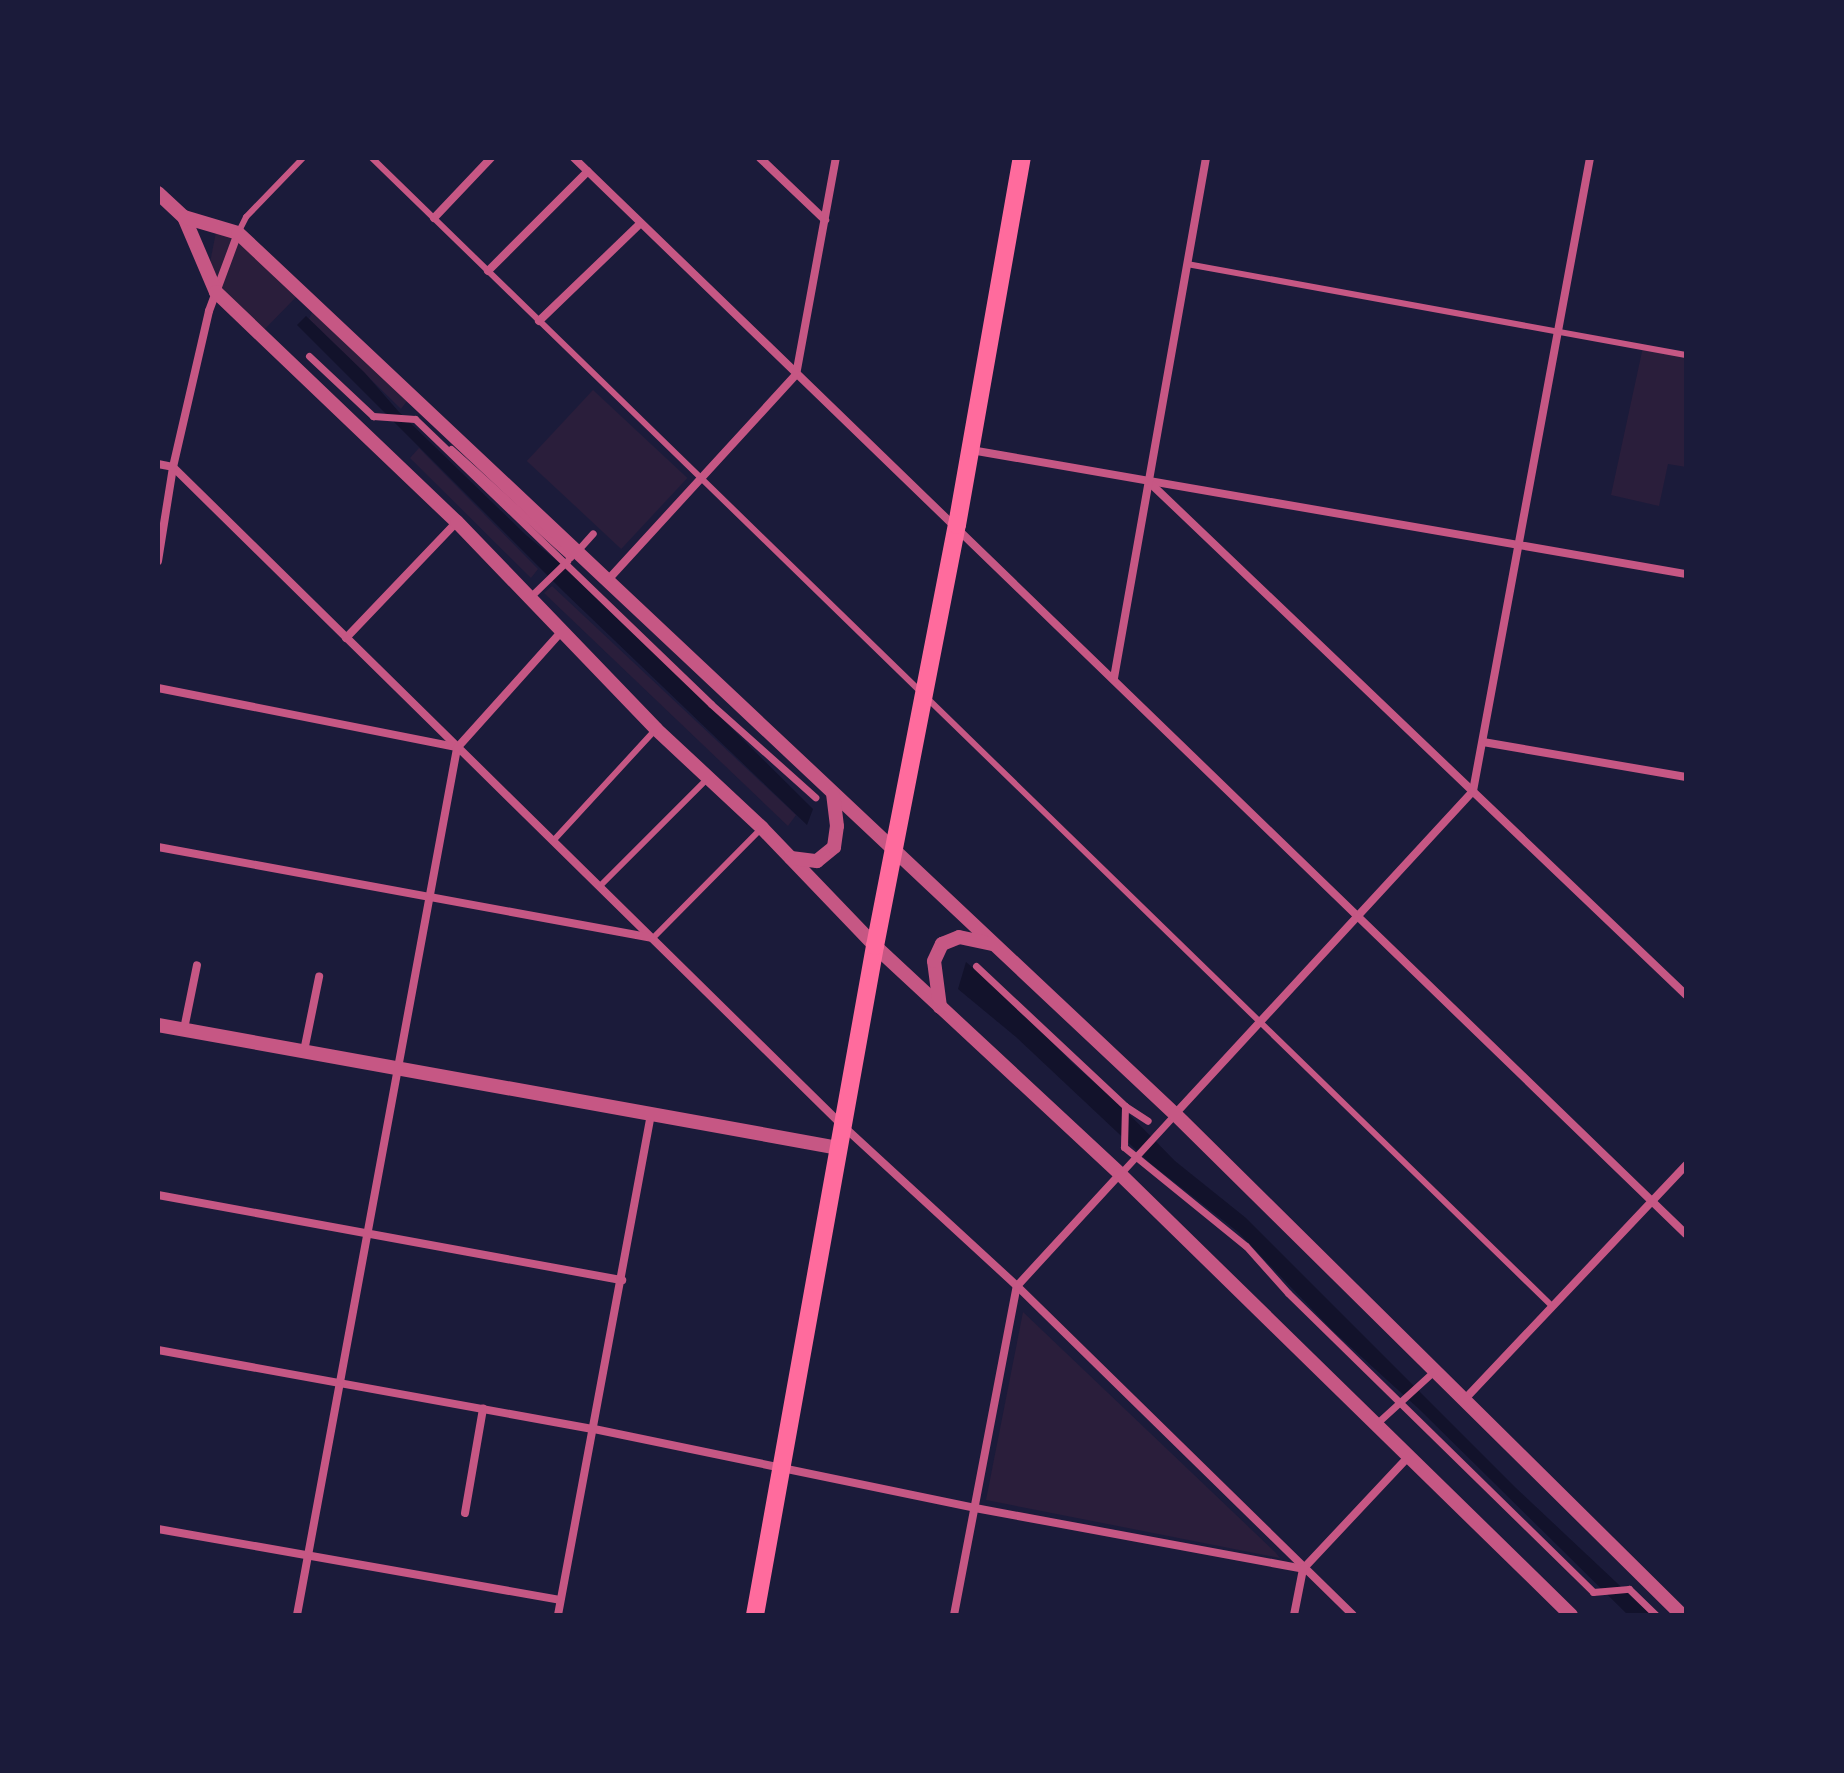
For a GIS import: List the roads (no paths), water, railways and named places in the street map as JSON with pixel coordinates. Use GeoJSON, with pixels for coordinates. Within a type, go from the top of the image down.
{"type":"FeatureCollection","features":[{"type":"Feature","properties":{"kind":"main road"},"geometry":{"type":"LineString","coordinates":[[755,1615],[875,946],[957,525],[1022,158]]}},
{"type":"Feature","properties":{"kind":"street"},"geometry":{"type":"LineString","coordinates":[[434,218],[491,158]]}},
{"type":"Feature","properties":{"kind":"street"},"geometry":{"type":"LineString","coordinates":[[574,158],[796,375],[957,525],[1686,1234]]}},
{"type":"Feature","properties":{"kind":"street"},"geometry":{"type":"LineString","coordinates":[[760,158],[825,220]]}},
{"type":"Feature","properties":{"kind":"street"},"geometry":{"type":"LineString","coordinates":[[606,582],[703,480],[796,375],[836,158]]}},
{"type":"Feature","properties":{"kind":"street"},"geometry":{"type":"LineString","coordinates":[[1114,678],[1206,158]]}},
{"type":"Feature","properties":{"kind":"street"},"geometry":{"type":"LineString","coordinates":[[954,1615],[1017,1286],[1473,791],[1590,158]]}},
{"type":"Feature","properties":{"kind":"street"},"geometry":{"type":"LineString","coordinates":[[488,271],[588,171]]}},
{"type":"Feature","properties":{"kind":"street"},"geometry":{"type":"LineString","coordinates":[[158,193],[184,217],[216,292],[457,522],[656,729],[762,828],[875,946],[1120,1174],[1571,1615]]}},
{"type":"Feature","properties":{"kind":"street"},"geometry":{"type":"LineString","coordinates":[[184,217],[238,233],[573,555]]}},
{"type":"Feature","properties":{"kind":"street"},"geometry":{"type":"LineString","coordinates":[[539,321],[641,223]]}},
{"type":"Feature","properties":{"kind":"street"},"geometry":{"type":"LineString","coordinates":[[158,561],[173,467],[216,292],[238,233]]}},
{"type":"Feature","properties":{"kind":"street"},"geometry":{"type":"LineString","coordinates":[[309,356],[373,416],[415,419],[711,704],[815,797]]}},
{"type":"Feature","properties":{"kind":"street"},"geometry":{"type":"LineString","coordinates":[[433,436],[466,459],[606,582],[1175,1114],[1429,1375],[1464,1400],[1682,1615]]}},
{"type":"Feature","properties":{"kind":"street"},"geometry":{"type":"LineString","coordinates":[[970,450],[1686,574]]}},
{"type":"Feature","properties":{"kind":"street"},"geometry":{"type":"LineString","coordinates":[[158,464],[173,467],[843,1126],[1017,1286],[1353,1615]]}},
{"type":"Feature","properties":{"kind":"street"},"geometry":{"type":"LineString","coordinates":[[1149,482],[1686,995]]}},
{"type":"Feature","properties":{"kind":"street"},"geometry":{"type":"LineString","coordinates":[[346,638],[457,522]]}},
{"type":"Feature","properties":{"kind":"street"},"geometry":{"type":"LineString","coordinates":[[529,598],[593,533]]}},
{"type":"Feature","properties":{"kind":"street"},"geometry":{"type":"LineString","coordinates":[[297,1615],[457,748],[561,632]]}},
{"type":"Feature","properties":{"kind":"street"},"geometry":{"type":"LineString","coordinates":[[158,688],[457,748]]}},
{"type":"Feature","properties":{"kind":"street"},"geometry":{"type":"LineString","coordinates":[[1483,742],[1686,777]]}},
{"type":"Feature","properties":{"kind":"street"},"geometry":{"type":"LineString","coordinates":[[791,858],[817,861],[834,847],[837,826],[833,795]]}},
{"type":"Feature","properties":{"kind":"street"},"geometry":{"type":"LineString","coordinates":[[158,847],[653,938]]}},
{"type":"Feature","properties":{"kind":"street"},"geometry":{"type":"LineString","coordinates":[[940,1008],[934,961],[942,944],[959,937],[994,944]]}},
{"type":"Feature","properties":{"kind":"street"},"geometry":{"type":"LineString","coordinates":[[184,1029],[197,965]]}},
{"type":"Feature","properties":{"kind":"street"},"geometry":{"type":"LineString","coordinates":[[976,966],[1125,1106],[1148,1121]]}},
{"type":"Feature","properties":{"kind":"street"},"geometry":{"type":"LineString","coordinates":[[304,1051],[319,977]]}},
{"type":"Feature","properties":{"kind":"street"},"geometry":{"type":"LineString","coordinates":[[158,1025],[839,1148]]}},
{"type":"Feature","properties":{"kind":"street"},"geometry":{"type":"LineString","coordinates":[[1125,1106],[1124,1147],[1246,1246],[1288,1293],[1593,1592],[1629,1589],[1656,1615]]}},
{"type":"Feature","properties":{"kind":"street"},"geometry":{"type":"LineString","coordinates":[[558,1615],[651,1114]]}},
{"type":"Feature","properties":{"kind":"street"},"geometry":{"type":"LineString","coordinates":[[1464,1400],[1686,1165]]}},
{"type":"Feature","properties":{"kind":"street"},"geometry":{"type":"LineString","coordinates":[[158,1195],[367,1236],[622,1280]]}},
{"type":"Feature","properties":{"kind":"street"},"geometry":{"type":"LineString","coordinates":[[158,1350],[594,1429],[975,1508],[1303,1569]]}},
{"type":"Feature","properties":{"kind":"street"},"geometry":{"type":"LineString","coordinates":[[1376,1424],[1429,1375]]}},
{"type":"Feature","properties":{"kind":"street"},"geometry":{"type":"LineString","coordinates":[[465,1513],[483,1409]]}},
{"type":"Feature","properties":{"kind":"street"},"geometry":{"type":"LineString","coordinates":[[1294,1615],[1303,1569],[1409,1456]]}},
{"type":"Feature","properties":{"kind":"street"},"geometry":{"type":"LineString","coordinates":[[158,1529],[560,1600]]}},
{"type":"Feature","properties":{"kind":"lane"},"geometry":{"type":"LineString","coordinates":[[238,233],[246,217],[303,158]]}},
{"type":"Feature","properties":{"kind":"lane"},"geometry":{"type":"LineString","coordinates":[[372,158],[1552,1306]]}},
{"type":"Feature","properties":{"kind":"lane"},"geometry":{"type":"LineString","coordinates":[[1187,264],[1686,355]]}},
{"type":"Feature","properties":{"kind":"lane"},"geometry":{"type":"LineString","coordinates":[[553,841],[656,729]]}},
{"type":"Feature","properties":{"kind":"lane"},"geometry":{"type":"LineString","coordinates":[[600,886],[708,778]]}},
{"type":"Feature","properties":{"kind":"lane"},"geometry":{"type":"LineString","coordinates":[[653,938],[762,828]]}}]}
